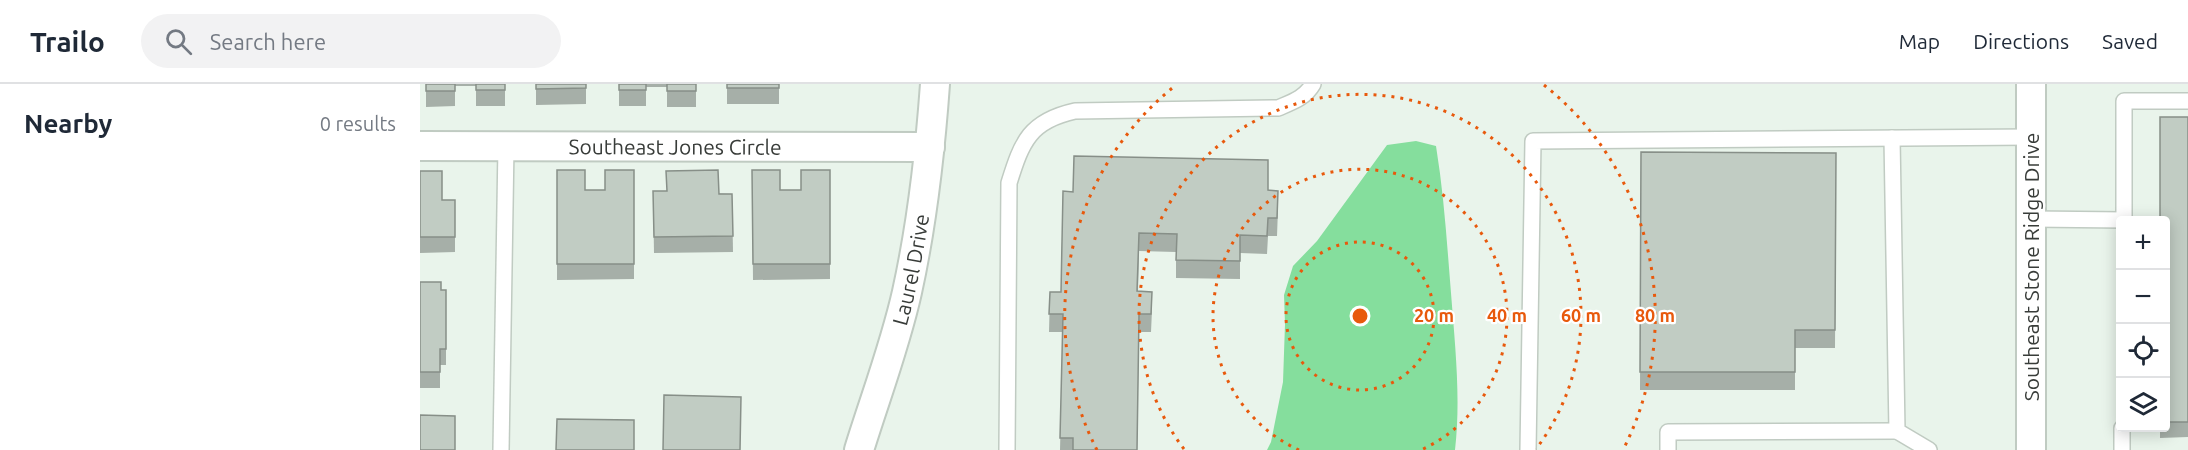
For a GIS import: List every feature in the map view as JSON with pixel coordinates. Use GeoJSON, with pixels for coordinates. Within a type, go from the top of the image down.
{"type":"FeatureCollection","features":[{"type":"Feature","properties":{"kind":"street","name":"Laurel Drive"},"geometry":{"type":"LineString","coordinates":[[859,450],[888,362],[906,293],[930,147],[936,84]]}},
{"type":"Feature","properties":{"kind":"street","name":"Southeast Stone Ridge Drive"},"geometry":{"type":"LineString","coordinates":[[2031,84],[2031,450]]}},
{"type":"Feature","properties":{"kind":"street","name":"Southeast Jones Circle"},"geometry":{"type":"LineString","coordinates":[[420,146],[930,147]]}},
{"type":"Feature","properties":{"kind":"lane"},"geometry":{"type":"LineString","coordinates":[[1007,450],[1009,183],[1016,160],[1027,139],[1040,123],[1054,116],[1075,111],[1278,108],[1308,92],[1313,84]]}},
{"type":"Feature","properties":{"kind":"lane"},"geometry":{"type":"LineString","coordinates":[[2124,216],[2124,101],[2188,101]]}},
{"type":"Feature","properties":{"kind":"lane"},"geometry":{"type":"LineString","coordinates":[[1528,450],[1533,141],[2031,137]]}},
{"type":"Feature","properties":{"kind":"lane"},"geometry":{"type":"LineString","coordinates":[[1892,138],[1897,431]]}},
{"type":"Feature","properties":{"kind":"lane"},"geometry":{"type":"LineString","coordinates":[[501,450],[506,146]]}},
{"type":"Feature","properties":{"kind":"lane"},"geometry":{"type":"LineString","coordinates":[[2031,219],[2116,220]]}},
{"type":"Feature","properties":{"kind":"lane"},"geometry":{"type":"LineString","coordinates":[[1668,450],[1668,432],[1897,431],[1929,450]]}},
{"type":"Feature","properties":{"kind":"lane"},"geometry":{"type":"LineString","coordinates":[[2122,432],[2122,450]]}},
{"type":"Feature","properties":{"kind":"shaded area"},"geometry":{"type":"Polygon","coordinates":[[[1416,141],[1436,146],[1441,183],[1457,372],[1455,450],[1267,450],[1271,442],[1283,382],[1284,295],[1293,266],[1317,241],[1387,145],[1416,141]]]}},
{"type":"Feature","properties":{"kind":"building"},"geometry":{"type":"Polygon","coordinates":[[[426,84],[455,84],[455,91],[426,91],[426,84]]]}},
{"type":"Feature","properties":{"kind":"building"},"geometry":{"type":"Polygon","coordinates":[[[476,84],[505,84],[505,90],[476,90],[476,84]]]}},
{"type":"Feature","properties":{"kind":"building"},"geometry":{"type":"Polygon","coordinates":[[[536,84],[586,84],[586,88],[536,89],[536,84]]]}},
{"type":"Feature","properties":{"kind":"building"},"geometry":{"type":"Polygon","coordinates":[[[619,84],[646,84],[646,90],[619,90],[619,84]]]}},
{"type":"Feature","properties":{"kind":"building"},"geometry":{"type":"Polygon","coordinates":[[[667,84],[696,84],[696,91],[667,91],[667,84]]]}},
{"type":"Feature","properties":{"kind":"building"},"geometry":{"type":"Polygon","coordinates":[[[727,84],[779,84],[779,88],[727,88],[727,84]]]}},
{"type":"Feature","properties":{"kind":"building"},"geometry":{"type":"Polygon","coordinates":[[[2160,117],[2188,117],[2188,422],[2170,422],[2170,216],[2160,216],[2160,117]]]}},
{"type":"Feature","properties":{"kind":"building"},"geometry":{"type":"Polygon","coordinates":[[[1641,152],[1836,153],[1835,330],[1795,330],[1795,372],[1640,372],[1641,152]]]}},
{"type":"Feature","properties":{"kind":"building"},"geometry":{"type":"Polygon","coordinates":[[[1074,156],[1268,160],[1268,190],[1278,191],[1277,218],[1268,218],[1267,236],[1240,235],[1240,261],[1176,260],[1177,234],[1139,233],[1137,291],[1152,292],[1151,314],[1139,314],[1137,450],[1073,450],[1073,438],[1060,438],[1063,314],[1049,314],[1050,292],[1061,292],[1063,191],[1073,192],[1074,156]]]}},
{"type":"Feature","properties":{"kind":"building"},"geometry":{"type":"Polygon","coordinates":[[[557,170],[585,170],[585,190],[605,190],[605,170],[634,170],[634,264],[557,264],[557,170]]]}},
{"type":"Feature","properties":{"kind":"building"},"geometry":{"type":"Polygon","coordinates":[[[718,170],[719,194],[732,194],[733,236],[654,237],[653,191],[667,191],[666,171],[718,170]]]}},
{"type":"Feature","properties":{"kind":"building"},"geometry":{"type":"Polygon","coordinates":[[[752,170],[780,170],[780,190],[801,190],[801,170],[830,170],[830,264],[753,264],[752,170]]]}},
{"type":"Feature","properties":{"kind":"building"},"geometry":{"type":"Polygon","coordinates":[[[420,171],[442,171],[442,200],[455,200],[455,237],[420,237],[420,171]]]}},
{"type":"Feature","properties":{"kind":"building"},"geometry":{"type":"Polygon","coordinates":[[[420,282],[441,282],[441,290],[446,290],[446,349],[440,349],[440,372],[420,372],[420,282]]]}},
{"type":"Feature","properties":{"kind":"building"},"geometry":{"type":"Polygon","coordinates":[[[664,395],[741,397],[740,450],[663,450],[664,395]]]}},
{"type":"Feature","properties":{"kind":"building"},"geometry":{"type":"Polygon","coordinates":[[[420,415],[455,416],[455,450],[420,450],[420,415]]]}},
{"type":"Feature","properties":{"kind":"building"},"geometry":{"type":"Polygon","coordinates":[[[557,419],[634,420],[634,450],[556,450],[557,419]]]}}]}
